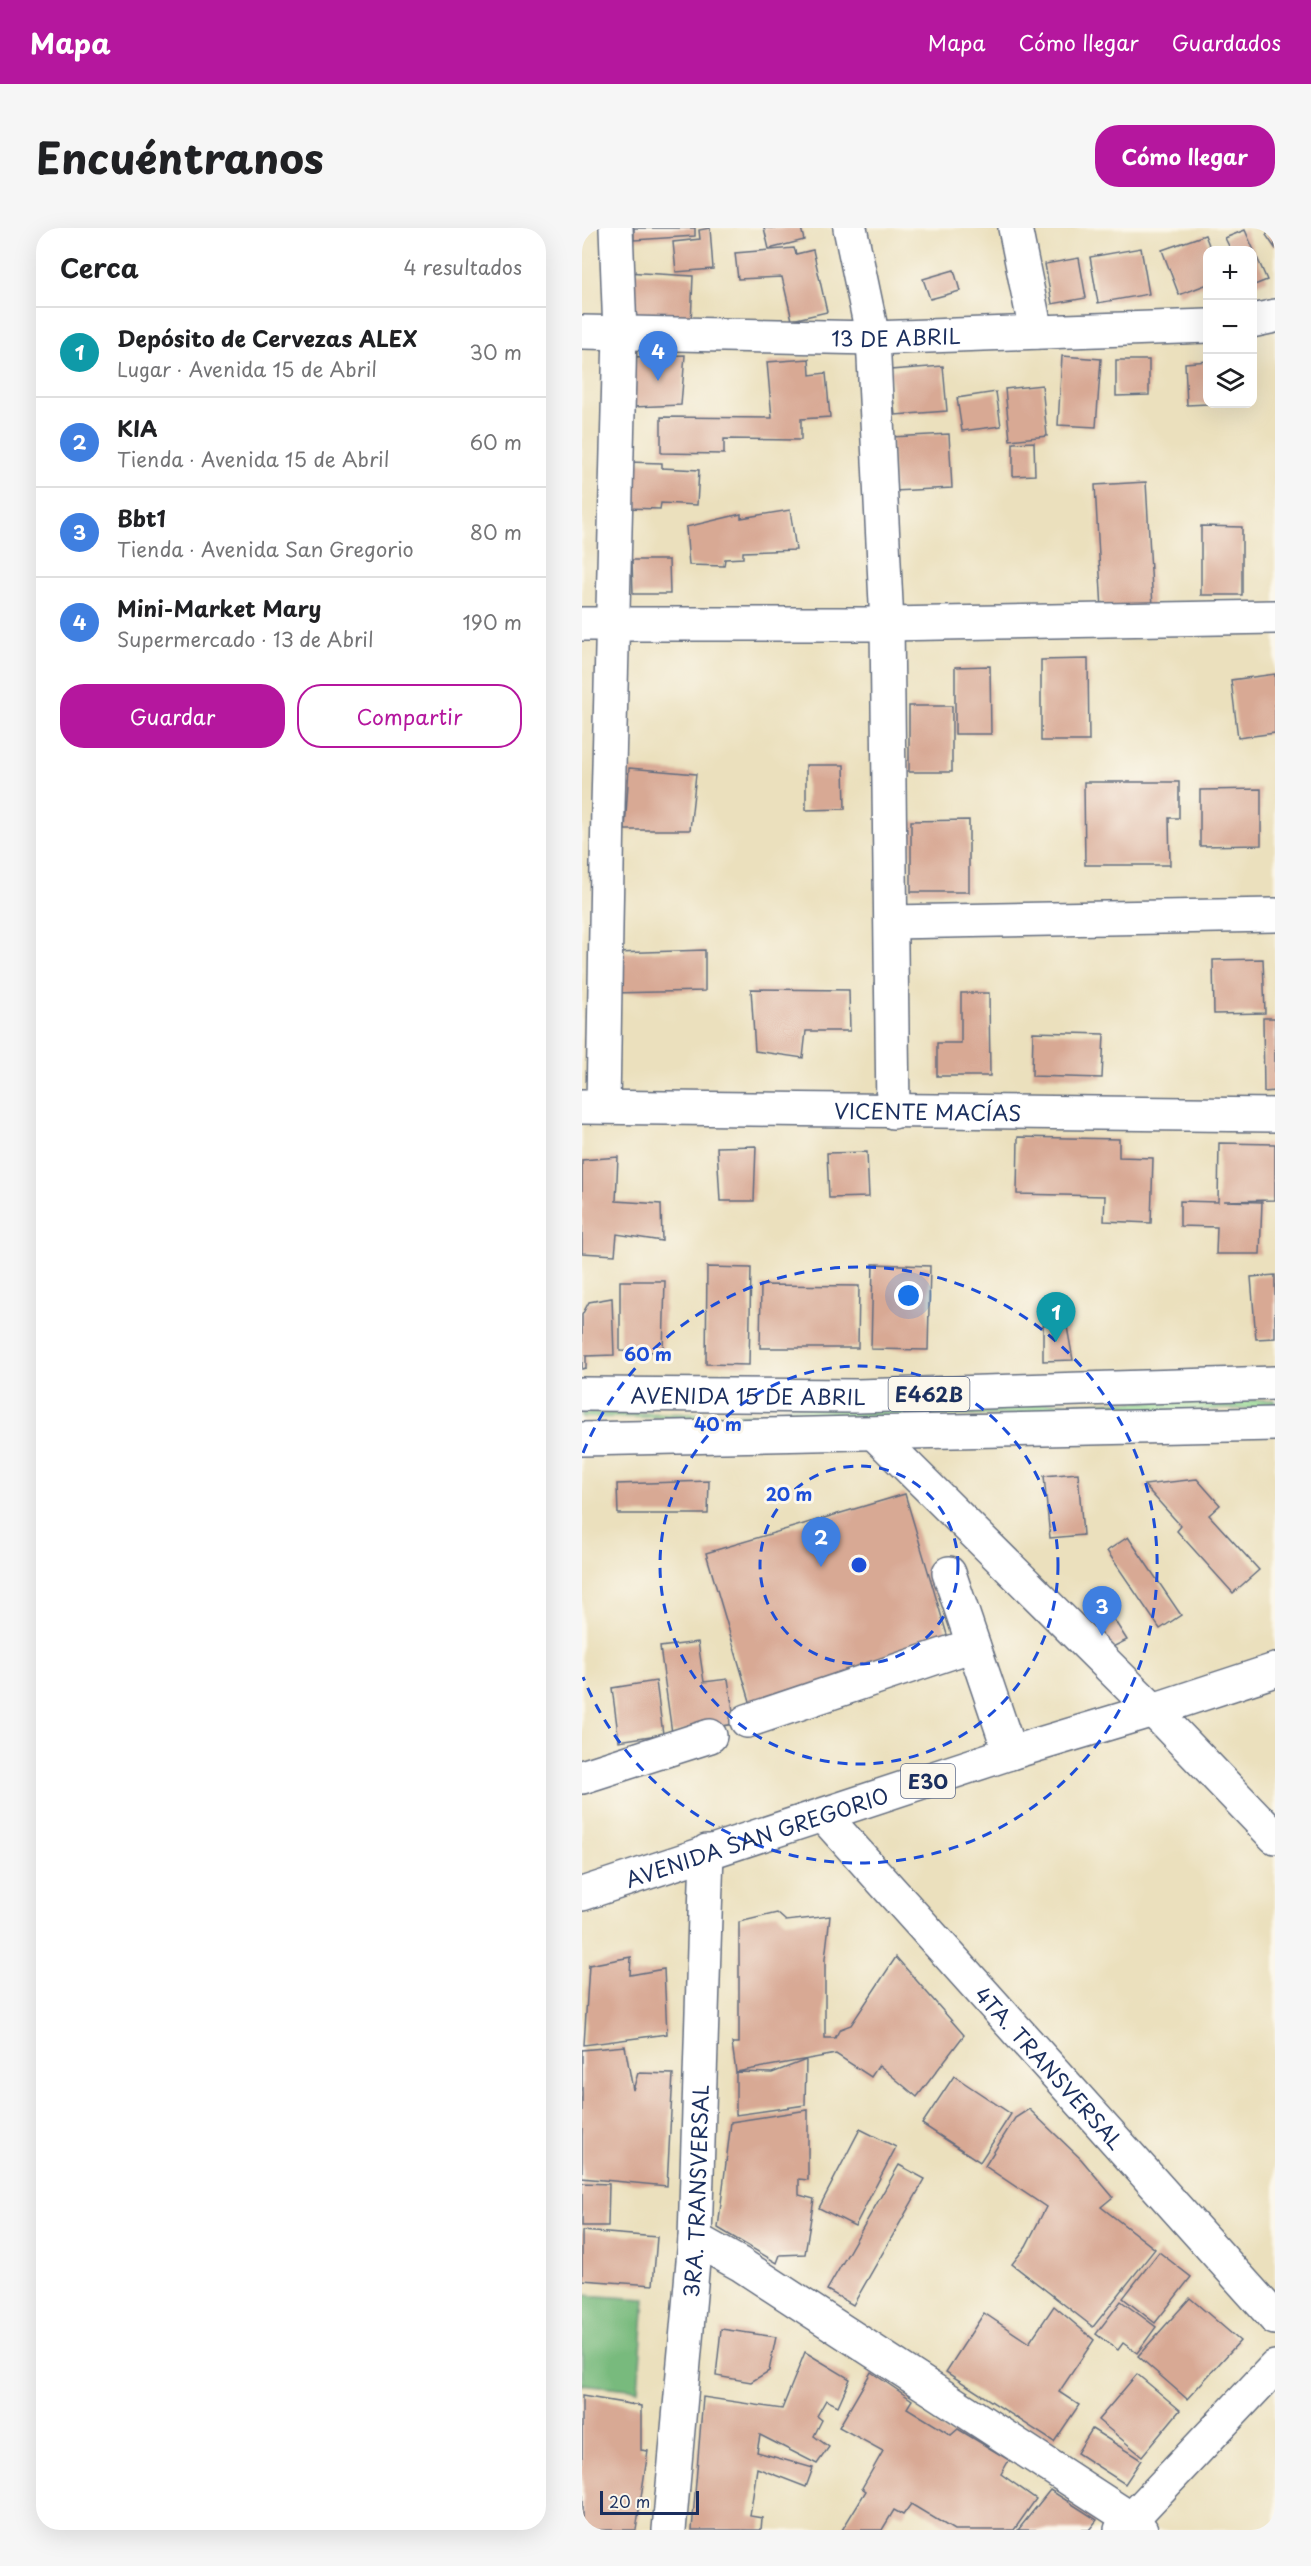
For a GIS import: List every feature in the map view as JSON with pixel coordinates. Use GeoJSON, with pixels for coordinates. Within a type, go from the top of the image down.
{"type":"FeatureCollection","features":[{"type":"Feature","properties":{"kind":"main road"},"geometry":{"type":"LineString","coordinates":[[593,1107],[598,624],[620,333],[616,228]]}},
{"type":"Feature","properties":{"kind":"main road"},"geometry":{"type":"LineString","coordinates":[[850,228],[873,338],[887,624],[893,1112]]}},
{"type":"Feature","properties":{"kind":"main road"},"geometry":{"type":"LineString","coordinates":[[1015,228],[1036,332]]}},
{"type":"Feature","properties":{"kind":"main road"},"geometry":{"type":"LineString","coordinates":[[1257,320],[1275,316]]}},
{"type":"Feature","properties":{"kind":"main road","name":"13 DE ABRIL"},"geometry":{"type":"LineString","coordinates":[[582,332],[873,338],[1203,326]]}},
{"type":"Feature","properties":{"kind":"main road"},"geometry":{"type":"LineString","coordinates":[[598,624],[887,624],[1275,617]]}},
{"type":"Feature","properties":{"kind":"main road"},"geometry":{"type":"LineString","coordinates":[[892,922],[1275,915]]}},
{"type":"Feature","properties":{"kind":"main road","name":"VICENTE MACÍAS"},"geometry":{"type":"LineString","coordinates":[[593,1107],[1275,1115]]}},
{"type":"Feature","properties":{"kind":"main road","name":"AVENIDA 15 DE ABRIL"},"geometry":{"type":"LineString","coordinates":[[582,1394],[858,1396],[1275,1383]]}},
{"type":"Feature","properties":{"kind":"main road","name":"AVENIDA 15 DE ABRIL"},"geometry":{"type":"LineString","coordinates":[[582,1439],[1275,1424]]}},
{"type":"Feature","properties":{"kind":"main road"},"geometry":{"type":"LineString","coordinates":[[875,1434],[1153,1710],[1275,1837]]}},
{"type":"Feature","properties":{"kind":"main road"},"geometry":{"type":"LineString","coordinates":[[949,1573],[1010,1753]]}},
{"type":"Feature","properties":{"kind":"main road"},"geometry":{"type":"LineString","coordinates":[[747,1721],[973,1645]]}},
{"type":"Feature","properties":{"kind":"main road","name":"AVENIDA SAN GREGORIO"},"geometry":{"type":"LineString","coordinates":[[582,1894],[1010,1753],[1275,1670]]}},
{"type":"Feature","properties":{"kind":"main road"},"geometry":{"type":"LineString","coordinates":[[582,1777],[710,1736]]}},
{"type":"Feature","properties":{"kind":"main road","name":"4TA. TRANSVERSAL"},"geometry":{"type":"LineString","coordinates":[[824,1816],[1275,2318]]}},
{"type":"Feature","properties":{"kind":"main road","name":"3RA. TRANSVERSAL"},"geometry":{"type":"LineString","coordinates":[[669,2530],[695,2239],[707,1851]]}},
{"type":"Feature","properties":{"kind":"main road"},"geometry":{"type":"LineString","coordinates":[[695,2239],[740,2264],[1131,2526],[1275,2367]]}},
{"type":"Feature","properties":{"kind":"green space"},"geometry":{"type":"Polygon","coordinates":[[[1275,1400],[1275,1408],[876,1418],[582,1417],[582,1413],[770,1414],[787,1406],[1275,1400]]]}},
{"type":"Feature","properties":{"kind":"green space"},"geometry":{"type":"Polygon","coordinates":[[[582,2295],[645,2299],[638,2390],[582,2384],[582,2295]]]}},
{"type":"Feature","properties":{"kind":"building"},"geometry":{"type":"Polygon","coordinates":[[[634,228],[695,228],[695,236],[634,240],[634,228]]]}},
{"type":"Feature","properties":{"kind":"building"},"geometry":{"type":"Polygon","coordinates":[[[710,228],[713,269],[676,272],[673,242],[700,239],[699,230],[710,228]]]}},
{"type":"Feature","properties":{"kind":"building"},"geometry":{"type":"Polygon","coordinates":[[[764,228],[801,228],[804,240],[769,249],[764,228]]]}},
{"type":"Feature","properties":{"kind":"building"},"geometry":{"type":"Polygon","coordinates":[[[1275,228],[1275,248],[1266,235],[1275,228]]]}},
{"type":"Feature","properties":{"kind":"building"},"geometry":{"type":"Polygon","coordinates":[[[1245,230],[1252,246],[1229,246],[1225,238],[1245,230]]]}},
{"type":"Feature","properties":{"kind":"building"},"geometry":{"type":"Polygon","coordinates":[[[1205,235],[1209,246],[1203,246],[1203,286],[1179,295],[1162,250],[1205,235]]]}},
{"type":"Feature","properties":{"kind":"building"},"geometry":{"type":"Polygon","coordinates":[[[794,248],[796,254],[813,250],[827,312],[792,320],[782,277],[738,279],[735,253],[794,248]]]}},
{"type":"Feature","properties":{"kind":"building"},"geometry":{"type":"Polygon","coordinates":[[[1141,248],[1149,294],[1098,303],[1090,257],[1141,248]]]}},
{"type":"Feature","properties":{"kind":"building"},"geometry":{"type":"Polygon","coordinates":[[[1257,257],[1267,280],[1257,284],[1257,257]]]}},
{"type":"Feature","properties":{"kind":"building"},"geometry":{"type":"Polygon","coordinates":[[[1079,258],[1086,298],[1052,304],[1045,264],[1079,258]]]}},
{"type":"Feature","properties":{"kind":"building"},"geometry":{"type":"Polygon","coordinates":[[[954,270],[960,291],[930,299],[923,279],[954,270]]]}},
{"type":"Feature","properties":{"kind":"building"},"geometry":{"type":"Polygon","coordinates":[[[625,272],[693,276],[691,323],[622,319],[625,272]]]}},
{"type":"Feature","properties":{"kind":"building"},"geometry":{"type":"Polygon","coordinates":[[[685,355],[681,405],[633,407],[633,357],[685,355]]]}},
{"type":"Feature","properties":{"kind":"building"},"geometry":{"type":"Polygon","coordinates":[[[1062,356],[1101,359],[1096,427],[1058,425],[1062,356]]]}},
{"type":"Feature","properties":{"kind":"building"},"geometry":{"type":"Polygon","coordinates":[[[809,359],[810,375],[826,373],[830,417],[801,419],[801,440],[724,439],[724,454],[661,453],[661,417],[772,418],[767,362],[809,359]]]}},
{"type":"Feature","properties":{"kind":"building"},"geometry":{"type":"Polygon","coordinates":[[[1116,360],[1149,360],[1149,395],[1116,396],[1116,360]]]}},
{"type":"Feature","properties":{"kind":"building"},"geometry":{"type":"Polygon","coordinates":[[[1203,361],[1203,404],[1187,405],[1185,363],[1203,361]]]}},
{"type":"Feature","properties":{"kind":"building"},"geometry":{"type":"Polygon","coordinates":[[[943,366],[947,411],[895,415],[890,370],[943,366]]]}},
{"type":"Feature","properties":{"kind":"building"},"geometry":{"type":"Polygon","coordinates":[[[1042,385],[1047,436],[1010,440],[1005,389],[1042,385]]]}},
{"type":"Feature","properties":{"kind":"building"},"geometry":{"type":"Polygon","coordinates":[[[996,392],[1001,426],[962,431],[957,398],[996,392]]]}},
{"type":"Feature","properties":{"kind":"building"},"geometry":{"type":"Polygon","coordinates":[[[949,434],[952,488],[894,491],[891,437],[949,434]]]}},
{"type":"Feature","properties":{"kind":"building"},"geometry":{"type":"Polygon","coordinates":[[[1034,442],[1035,475],[1013,476],[1013,443],[1034,442]]]}},
{"type":"Feature","properties":{"kind":"building"},"geometry":{"type":"Polygon","coordinates":[[[628,462],[662,463],[662,468],[699,470],[697,505],[661,503],[660,509],[626,508],[628,462]]]}},
{"type":"Feature","properties":{"kind":"building"},"geometry":{"type":"Polygon","coordinates":[[[1146,482],[1153,607],[1102,610],[1095,485],[1146,482]]]}},
{"type":"Feature","properties":{"kind":"building"},"geometry":{"type":"Polygon","coordinates":[[[790,510],[796,550],[743,552],[743,558],[725,559],[724,566],[689,565],[686,527],[741,514],[741,518],[790,510]]]}},
{"type":"Feature","properties":{"kind":"building"},"geometry":{"type":"Polygon","coordinates":[[[1201,526],[1242,527],[1242,595],[1201,595],[1201,526]]]}},
{"type":"Feature","properties":{"kind":"building"},"geometry":{"type":"Polygon","coordinates":[[[632,560],[669,560],[670,594],[633,594],[632,560]]]}},
{"type":"Feature","properties":{"kind":"building"},"geometry":{"type":"Polygon","coordinates":[[[1088,659],[1089,741],[1041,741],[1041,660],[1088,659]]]}},
{"type":"Feature","properties":{"kind":"building"},"geometry":{"type":"Polygon","coordinates":[[[990,666],[991,734],[955,734],[955,667],[990,666]]]}},
{"type":"Feature","properties":{"kind":"building"},"geometry":{"type":"Polygon","coordinates":[[[1275,674],[1275,733],[1238,738],[1231,680],[1275,674]]]}},
{"type":"Feature","properties":{"kind":"building"},"geometry":{"type":"Polygon","coordinates":[[[909,706],[952,706],[952,772],[909,772],[909,706]]]}},
{"type":"Feature","properties":{"kind":"building"},"geometry":{"type":"Polygon","coordinates":[[[806,765],[844,765],[845,809],[806,810],[806,765]]]}},
{"type":"Feature","properties":{"kind":"building"},"geometry":{"type":"Polygon","coordinates":[[[629,768],[696,774],[690,830],[625,830],[629,768]]]}},
{"type":"Feature","properties":{"kind":"building"},"geometry":{"type":"Polygon","coordinates":[[[1084,782],[1179,782],[1179,818],[1169,818],[1170,865],[1085,865],[1084,782]]]}},
{"type":"Feature","properties":{"kind":"building"},"geometry":{"type":"Polygon","coordinates":[[[1261,789],[1261,845],[1200,846],[1200,790],[1261,789]]]}},
{"type":"Feature","properties":{"kind":"building"},"geometry":{"type":"Polygon","coordinates":[[[969,820],[969,892],[911,892],[911,821],[969,820]]]}},
{"type":"Feature","properties":{"kind":"building"},"geometry":{"type":"Polygon","coordinates":[[[705,950],[705,991],[612,993],[616,953],[705,950]]]}},
{"type":"Feature","properties":{"kind":"building"},"geometry":{"type":"Polygon","coordinates":[[[1263,959],[1265,1013],[1214,1014],[1213,960],[1263,959]]]}},
{"type":"Feature","properties":{"kind":"building"},"geometry":{"type":"Polygon","coordinates":[[[751,989],[849,990],[850,1031],[806,1031],[803,1058],[755,1051],[751,989]]]}},
{"type":"Feature","properties":{"kind":"building"},"geometry":{"type":"Polygon","coordinates":[[[961,993],[989,993],[990,1076],[937,1076],[937,1043],[961,1043],[961,993]]]}},
{"type":"Feature","properties":{"kind":"building"},"geometry":{"type":"Polygon","coordinates":[[[1263,1018],[1275,1018],[1275,1091],[1264,1092],[1263,1018]]]}},
{"type":"Feature","properties":{"kind":"building"},"geometry":{"type":"Polygon","coordinates":[[[1033,1032],[1104,1034],[1102,1078],[1032,1076],[1033,1032]]]}},
{"type":"Feature","properties":{"kind":"building"},"geometry":{"type":"Polygon","coordinates":[[[1018,1137],[1119,1139],[1119,1157],[1153,1158],[1151,1223],[1104,1221],[1105,1196],[1017,1194],[1018,1137]]]}},
{"type":"Feature","properties":{"kind":"building"},"geometry":{"type":"Polygon","coordinates":[[[1219,1143],[1275,1144],[1275,1200],[1224,1201],[1262,1202],[1260,1254],[1216,1254],[1217,1227],[1180,1226],[1180,1201],[1218,1202],[1219,1143]]]}},
{"type":"Feature","properties":{"kind":"building"},"geometry":{"type":"Polygon","coordinates":[[[756,1146],[754,1201],[720,1201],[717,1147],[756,1146]]]}},
{"type":"Feature","properties":{"kind":"building"},"geometry":{"type":"Polygon","coordinates":[[[867,1152],[869,1197],[829,1198],[827,1153],[867,1152]]]}},
{"type":"Feature","properties":{"kind":"building"},"geometry":{"type":"Polygon","coordinates":[[[618,1157],[616,1201],[661,1204],[662,1241],[617,1234],[615,1255],[582,1253],[582,1160],[618,1157]]]}},
{"type":"Feature","properties":{"kind":"building"},"geometry":{"type":"Polygon","coordinates":[[[873,1264],[930,1266],[928,1350],[871,1349],[873,1264]]]}},
{"type":"Feature","properties":{"kind":"building"},"geometry":{"type":"Polygon","coordinates":[[[707,1267],[751,1268],[749,1365],[706,1364],[707,1267]]]}},
{"type":"Feature","properties":{"kind":"building"},"geometry":{"type":"Polygon","coordinates":[[[1275,1275],[1275,1338],[1256,1339],[1251,1277],[1275,1275]]]}},
{"type":"Feature","properties":{"kind":"building"},"geometry":{"type":"Polygon","coordinates":[[[620,1281],[665,1281],[663,1352],[620,1351],[620,1281]]]}},
{"type":"Feature","properties":{"kind":"building"},"geometry":{"type":"Polygon","coordinates":[[[761,1285],[859,1286],[858,1348],[760,1348],[761,1285]]]}},
{"type":"Feature","properties":{"kind":"building"},"geometry":{"type":"Polygon","coordinates":[[[612,1298],[614,1355],[586,1356],[586,1368],[582,1369],[582,1315],[589,1302],[612,1298]]]}},
{"type":"Feature","properties":{"kind":"building"},"geometry":{"type":"Polygon","coordinates":[[[1066,1321],[1073,1360],[1043,1361],[1043,1325],[1066,1321]]]}},
{"type":"Feature","properties":{"kind":"building"},"geometry":{"type":"Polygon","coordinates":[[[1078,1473],[1083,1535],[1050,1538],[1044,1476],[1078,1473]]]}},
{"type":"Feature","properties":{"kind":"building"},"geometry":{"type":"Polygon","coordinates":[[[1197,1479],[1220,1505],[1209,1515],[1259,1570],[1233,1593],[1177,1531],[1181,1526],[1144,1485],[1197,1479]]]}},
{"type":"Feature","properties":{"kind":"building"},"geometry":{"type":"Polygon","coordinates":[[[709,1481],[708,1514],[618,1514],[617,1484],[709,1481]]]}},
{"type":"Feature","properties":{"kind":"building"},"geometry":{"type":"Polygon","coordinates":[[[905,1494],[951,1648],[752,1708],[706,1553],[905,1494]]]}},
{"type":"Feature","properties":{"kind":"building"},"geometry":{"type":"Polygon","coordinates":[[[1128,1537],[1181,1615],[1160,1629],[1107,1551],[1128,1537]]]}},
{"type":"Feature","properties":{"kind":"building"},"geometry":{"type":"Polygon","coordinates":[[[1111,1615],[1127,1640],[1094,1656],[1076,1632],[1111,1615]]]}},
{"type":"Feature","properties":{"kind":"building"},"geometry":{"type":"Polygon","coordinates":[[[698,1642],[704,1682],[728,1679],[735,1724],[672,1733],[660,1647],[698,1642]]]}},
{"type":"Feature","properties":{"kind":"building"},"geometry":{"type":"Polygon","coordinates":[[[656,1681],[663,1734],[619,1741],[612,1688],[656,1681]]]}},
{"type":"Feature","properties":{"kind":"building"},"geometry":{"type":"Polygon","coordinates":[[[777,1913],[786,1921],[830,1916],[825,1959],[825,2038],[835,2038],[840,2029],[851,2025],[896,1957],[964,2035],[917,2097],[879,2065],[871,2077],[836,2054],[736,2072],[732,2043],[739,2043],[739,1922],[777,1913]]]}},
{"type":"Feature","properties":{"kind":"building"},"geometry":{"type":"Polygon","coordinates":[[[631,1957],[630,1975],[664,1969],[667,2034],[584,2045],[589,1965],[631,1957]]]}},
{"type":"Feature","properties":{"kind":"building"},"geometry":{"type":"Polygon","coordinates":[[[625,2046],[633,2090],[638,2073],[673,2074],[667,2186],[582,2178],[582,2050],[625,2046]]]}},
{"type":"Feature","properties":{"kind":"building"},"geometry":{"type":"Polygon","coordinates":[[[806,2060],[805,2105],[736,2115],[736,2072],[772,2073],[806,2060]]]}},
{"type":"Feature","properties":{"kind":"building"},"geometry":{"type":"Polygon","coordinates":[[[954,2076],[1011,2114],[980,2162],[922,2124],[954,2076]]]}},
{"type":"Feature","properties":{"kind":"building"},"geometry":{"type":"Polygon","coordinates":[[[1029,2109],[1081,2159],[1113,2197],[1101,2207],[1155,2249],[1093,2327],[1012,2264],[1026,2246],[1046,2207],[985,2166],[1015,2118],[1029,2109]]]}},
{"type":"Feature","properties":{"kind":"building"},"geometry":{"type":"Polygon","coordinates":[[[808,2110],[808,2180],[799,2179],[799,2195],[814,2199],[805,2254],[780,2255],[777,2263],[718,2228],[731,2122],[808,2110]]]}},
{"type":"Feature","properties":{"kind":"building"},"geometry":{"type":"Polygon","coordinates":[[[860,2129],[896,2147],[855,2226],[819,2208],[860,2129]]]}},
{"type":"Feature","properties":{"kind":"building"},"geometry":{"type":"Polygon","coordinates":[[[899,2165],[925,2179],[853,2305],[827,2290],[899,2165]]]}},
{"type":"Feature","properties":{"kind":"building"},"geometry":{"type":"Polygon","coordinates":[[[582,2183],[609,2184],[608,2226],[582,2226],[582,2183]]]}},
{"type":"Feature","properties":{"kind":"building"},"geometry":{"type":"Polygon","coordinates":[[[582,2231],[657,2237],[653,2285],[582,2280],[582,2231]]]}},
{"type":"Feature","properties":{"kind":"building"},"geometry":{"type":"Polygon","coordinates":[[[1159,2252],[1191,2277],[1155,2323],[1123,2298],[1159,2252]]]}},
{"type":"Feature","properties":{"kind":"building"},"geometry":{"type":"Polygon","coordinates":[[[1190,2298],[1240,2341],[1187,2399],[1138,2356],[1190,2298]]]}},
{"type":"Feature","properties":{"kind":"building"},"geometry":{"type":"Polygon","coordinates":[[[1121,2301],[1156,2327],[1137,2353],[1123,2343],[1118,2350],[1096,2334],[1121,2301]]]}},
{"type":"Feature","properties":{"kind":"building"},"geometry":{"type":"Polygon","coordinates":[[[1054,2306],[1094,2340],[1059,2392],[1079,2405],[1054,2442],[946,2372],[984,2313],[1029,2343],[1054,2306]]]}},
{"type":"Feature","properties":{"kind":"building"},"geometry":{"type":"Polygon","coordinates":[[[721,2329],[776,2337],[769,2371],[751,2382],[716,2376],[721,2329]]]}},
{"type":"Feature","properties":{"kind":"building"},"geometry":{"type":"Polygon","coordinates":[[[805,2352],[850,2379],[838,2406],[826,2400],[817,2416],[822,2420],[814,2436],[829,2447],[817,2464],[760,2435],[757,2452],[813,2468],[806,2487],[757,2468],[750,2516],[762,2518],[761,2530],[692,2530],[703,2397],[782,2409],[805,2352]]]}},
{"type":"Feature","properties":{"kind":"building"},"geometry":{"type":"Polygon","coordinates":[[[871,2372],[912,2400],[907,2408],[951,2435],[958,2429],[1009,2460],[1001,2474],[1036,2499],[1014,2530],[954,2530],[911,2504],[903,2515],[894,2510],[882,2530],[842,2530],[866,2491],[862,2488],[883,2451],[839,2427],[871,2372]]]}},
{"type":"Feature","properties":{"kind":"building"},"geometry":{"type":"Polygon","coordinates":[[[1137,2374],[1180,2410],[1142,2456],[1098,2420],[1137,2374]]]}},
{"type":"Feature","properties":{"kind":"building"},"geometry":{"type":"Polygon","coordinates":[[[582,2396],[641,2406],[641,2450],[648,2451],[636,2530],[582,2530],[582,2396]]]}},
{"type":"Feature","properties":{"kind":"building"},"geometry":{"type":"Polygon","coordinates":[[[1092,2429],[1141,2460],[1125,2484],[1077,2453],[1092,2429]]]}},
{"type":"Feature","properties":{"kind":"building"},"geometry":{"type":"Polygon","coordinates":[[[1050,2490],[1097,2520],[1089,2530],[1018,2530],[1050,2490]]]}},
{"type":"Feature","properties":{"kind":"place","name":"Mini-Market Mary"},"geometry":{"type":"Point","coordinates":[658,381]}},
{"type":"Feature","properties":{"kind":"place","name":"Depósito de Cervezas ALEX"},"geometry":{"type":"Point","coordinates":[1056,1342]}},
{"type":"Feature","properties":{"kind":"place","name":"KIA"},"geometry":{"type":"Point","coordinates":[821,1567]}},
{"type":"Feature","properties":{"kind":"place","name":"Bbt1"},"geometry":{"type":"Point","coordinates":[1102,1636]}}]}
